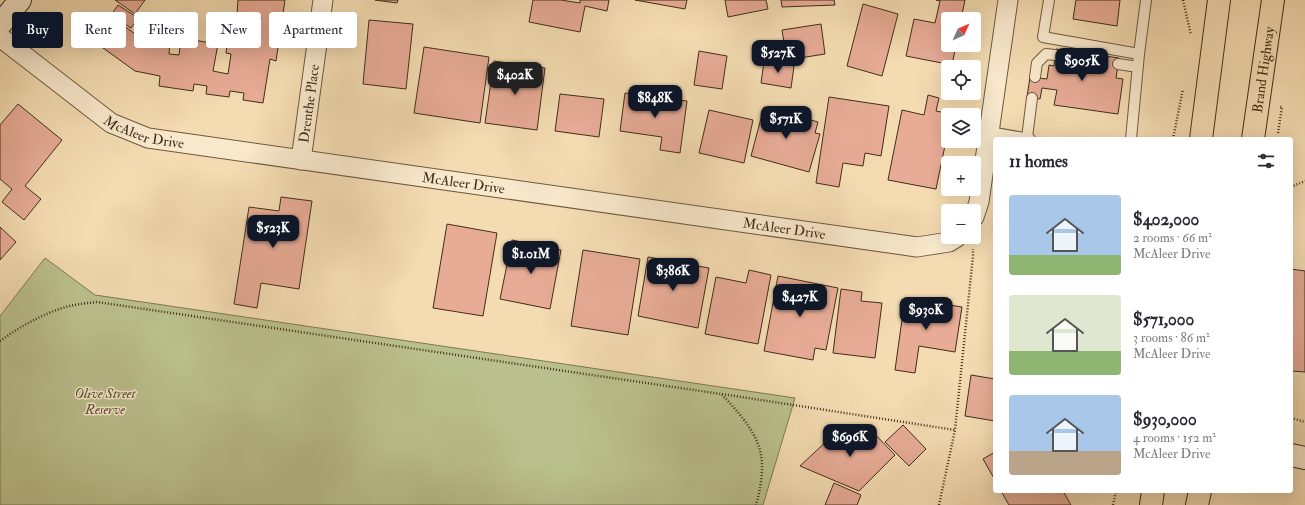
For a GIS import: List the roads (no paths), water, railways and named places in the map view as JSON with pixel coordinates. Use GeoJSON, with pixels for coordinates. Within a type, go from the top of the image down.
{"type":"FeatureCollection","features":[{"type":"Feature","properties":{"kind":"highway"},"geometry":{"type":"LineString","coordinates":[[1199,136],[1219,0]]}},
{"type":"Feature","properties":{"kind":"highway","name":"Brand Highway"},"geometry":{"type":"LineString","coordinates":[[1253,137],[1273,0]]}},
{"type":"Feature","properties":{"kind":"highway"},"geometry":{"type":"LineString","coordinates":[[1151,505],[1153,493]]}},
{"type":"Feature","properties":{"kind":"highway"},"geometry":{"type":"LineString","coordinates":[[1197,505],[1200,493]]}},
{"type":"Feature","properties":{"kind":"street"},"geometry":{"type":"LineString","coordinates":[[0,25],[20,0]]}},
{"type":"Feature","properties":{"kind":"street","name":"Drenthe Place"},"geometry":{"type":"LineString","coordinates":[[301,160],[323,0]]}},
{"type":"Feature","properties":{"kind":"street"},"geometry":{"type":"LineString","coordinates":[[978,204],[1008,0]]}},
{"type":"Feature","properties":{"kind":"street","name":"McAleer Drive"},"geometry":{"type":"LineString","coordinates":[[0,37],[111,123],[148,138],[917,247],[941,243]]}},
{"type":"Feature","properties":{"kind":"street"},"geometry":{"type":"LineString","coordinates":[[1293,455],[1305,458]]}},
{"type":"Feature","properties":{"kind":"lane"},"geometry":{"type":"LineString","coordinates":[[1049,0],[1043,37],[1139,54]]}},
{"type":"Feature","properties":{"kind":"lane"},"geometry":{"type":"LineString","coordinates":[[1131,137],[1146,0]]}},
{"type":"Feature","properties":{"kind":"lane"},"geometry":{"type":"LineString","coordinates":[[1035,77],[1037,63],[1046,54],[1055,55]]}},
{"type":"Feature","properties":{"kind":"lane"},"geometry":{"type":"LineString","coordinates":[[1118,64],[1138,67]]}},
{"type":"Feature","properties":{"kind":"lane"},"geometry":{"type":"LineString","coordinates":[[1029,137],[1032,98]]}},
{"type":"Feature","properties":{"kind":"lane"},"geometry":{"type":"LineString","coordinates":[[989,132],[1018,137]]}},
{"type":"Feature","properties":{"kind":"park label","name":"Olive Street Reserve"},"geometry":{"type":"Point","coordinates":[105,402]}}]}
